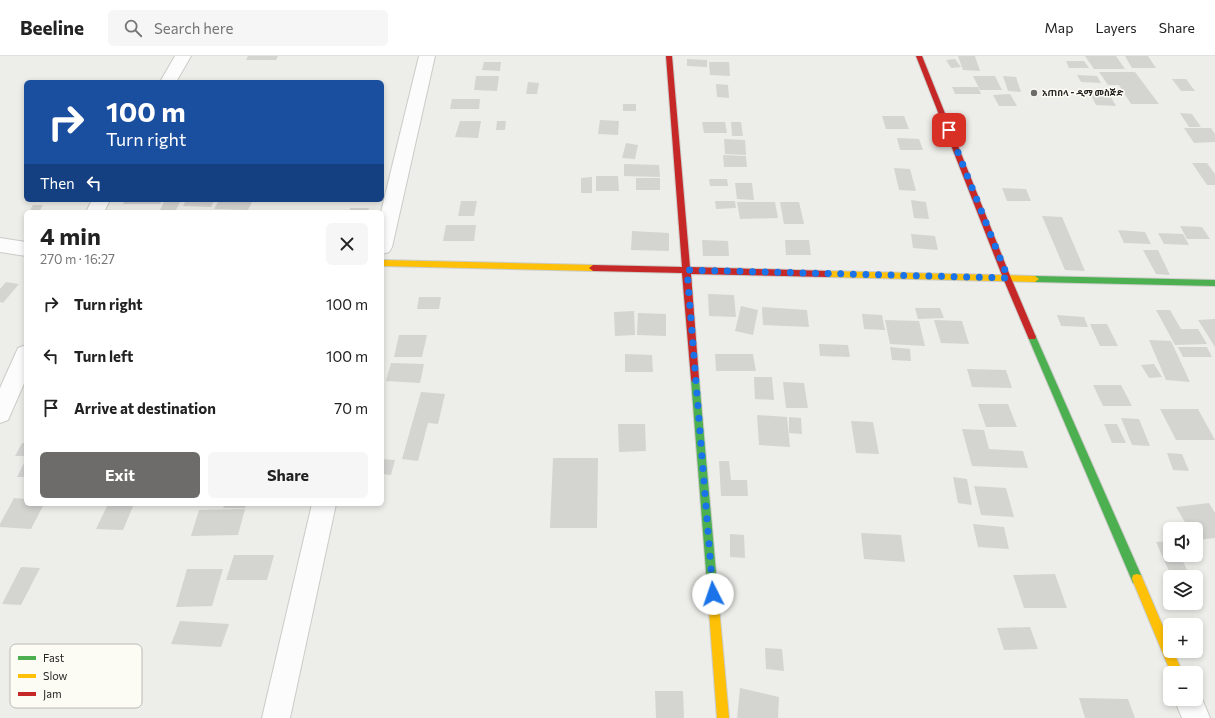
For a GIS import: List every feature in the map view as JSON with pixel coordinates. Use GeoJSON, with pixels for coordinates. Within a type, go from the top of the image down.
{"type":"FeatureCollection","features":[{"type":"Feature","properties":{"kind":"street"},"geometry":{"type":"LineString","coordinates":[[169,80],[183,56]]}},
{"type":"Feature","properties":{"kind":"street"},"geometry":{"type":"LineString","coordinates":[[384,239],[427,56]]}},
{"type":"Feature","properties":{"kind":"street"},"geometry":{"type":"LineString","coordinates":[[669,56],[723,718]]}},
{"type":"Feature","properties":{"kind":"street"},"geometry":{"type":"LineString","coordinates":[[920,56],[1008,278],[1174,666]]}},
{"type":"Feature","properties":{"kind":"street"},"geometry":{"type":"LineString","coordinates":[[0,245],[24,249]]}},
{"type":"Feature","properties":{"kind":"street"},"geometry":{"type":"LineString","coordinates":[[384,263],[1215,283]]}},
{"type":"Feature","properties":{"kind":"street"},"geometry":{"type":"LineString","coordinates":[[0,412],[24,358]]}},
{"type":"Feature","properties":{"kind":"street"},"geometry":{"type":"LineString","coordinates":[[276,718],[324,506]]}},
{"type":"Feature","properties":{"kind":"street"},"geometry":{"type":"LineString","coordinates":[[1191,706],[1196,718]]}},
{"type":"Feature","properties":{"kind":"building"},"geometry":{"type":"Polygon","coordinates":[[[248,56],[278,56],[276,60],[246,60],[248,56]]]}},
{"type":"Feature","properties":{"kind":"building"},"geometry":{"type":"Polygon","coordinates":[[[958,56],[975,56],[980,71],[963,70],[958,56]]]}},
{"type":"Feature","properties":{"kind":"building"},"geometry":{"type":"Polygon","coordinates":[[[1085,56],[1116,56],[1125,69],[1094,69],[1085,56]]]}},
{"type":"Feature","properties":{"kind":"building"},"geometry":{"type":"Polygon","coordinates":[[[1125,56],[1148,56],[1156,68],[1132,68],[1125,56]]]}},
{"type":"Feature","properties":{"kind":"building"},"geometry":{"type":"Polygon","coordinates":[[[687,59],[707,60],[707,67],[687,66],[687,59]]]}},
{"type":"Feature","properties":{"kind":"building"},"geometry":{"type":"Polygon","coordinates":[[[955,59],[961,67],[951,68],[946,60],[955,59]]]}},
{"type":"Feature","properties":{"kind":"building"},"geometry":{"type":"Polygon","coordinates":[[[1066,61],[1084,61],[1089,68],[1069,68],[1066,61]]]}},
{"type":"Feature","properties":{"kind":"building"},"geometry":{"type":"Polygon","coordinates":[[[484,62],[501,62],[500,71],[482,70],[484,62]]]}},
{"type":"Feature","properties":{"kind":"building"},"geometry":{"type":"Polygon","coordinates":[[[709,62],[729,62],[730,76],[710,75],[709,62]]]}},
{"type":"Feature","properties":{"kind":"building"},"geometry":{"type":"Polygon","coordinates":[[[1099,72],[1135,72],[1159,104],[1131,104],[1119,85],[1108,85],[1099,72]]]}},
{"type":"Feature","properties":{"kind":"building"},"geometry":{"type":"Polygon","coordinates":[[[1077,75],[1097,76],[1101,83],[1081,82],[1077,75]]]}},
{"type":"Feature","properties":{"kind":"building"},"geometry":{"type":"Polygon","coordinates":[[[476,76],[499,76],[497,91],[474,90],[476,76]]]}},
{"type":"Feature","properties":{"kind":"building"},"geometry":{"type":"Polygon","coordinates":[[[973,76],[995,76],[1002,90],[980,90],[973,76]]]}},
{"type":"Feature","properties":{"kind":"building"},"geometry":{"type":"Polygon","coordinates":[[[1003,76],[1016,77],[1021,92],[1008,91],[1003,76]]]}},
{"type":"Feature","properties":{"kind":"building"},"geometry":{"type":"Polygon","coordinates":[[[1172,79],[1186,79],[1195,91],[1181,91],[1172,79]]]}},
{"type":"Feature","properties":{"kind":"building"},"geometry":{"type":"Polygon","coordinates":[[[528,82],[539,83],[537,94],[526,94],[528,82]]]}},
{"type":"Feature","properties":{"kind":"building"},"geometry":{"type":"Polygon","coordinates":[[[716,84],[728,85],[729,98],[717,97],[716,84]]]}},
{"type":"Feature","properties":{"kind":"building"},"geometry":{"type":"Polygon","coordinates":[[[952,87],[978,87],[981,94],[955,94],[952,87]]]}},
{"type":"Feature","properties":{"kind":"building"},"geometry":{"type":"Polygon","coordinates":[[[1089,91],[1108,92],[1116,106],[1096,105],[1089,91]]]}},
{"type":"Feature","properties":{"kind":"building"},"geometry":{"type":"Polygon","coordinates":[[[1010,94],[1017,106],[999,106],[993,95],[1010,94]]]}},
{"type":"Feature","properties":{"kind":"building"},"geometry":{"type":"Polygon","coordinates":[[[452,99],[480,99],[479,109],[450,109],[452,99]]]}},
{"type":"Feature","properties":{"kind":"building"},"geometry":{"type":"Polygon","coordinates":[[[623,104],[636,104],[636,111],[623,111],[623,104]]]}},
{"type":"Feature","properties":{"kind":"building"},"geometry":{"type":"Polygon","coordinates":[[[1180,113],[1192,114],[1201,127],[1189,127],[1180,113]]]}},
{"type":"Feature","properties":{"kind":"building"},"geometry":{"type":"Polygon","coordinates":[[[882,116],[904,116],[909,129],[886,129],[882,116]]]}},
{"type":"Feature","properties":{"kind":"building"},"geometry":{"type":"Polygon","coordinates":[[[600,120],[619,121],[618,135],[598,134],[600,120]]]}},
{"type":"Feature","properties":{"kind":"building"},"geometry":{"type":"Polygon","coordinates":[[[460,121],[481,121],[478,138],[455,137],[460,121]]]}},
{"type":"Feature","properties":{"kind":"building"},"geometry":{"type":"Polygon","coordinates":[[[497,121],[506,121],[505,130],[496,130],[497,121]]]}},
{"type":"Feature","properties":{"kind":"building"},"geometry":{"type":"Polygon","coordinates":[[[702,122],[725,122],[727,133],[704,133],[702,122]]]}},
{"type":"Feature","properties":{"kind":"building"},"geometry":{"type":"Polygon","coordinates":[[[731,122],[741,122],[743,136],[732,136],[731,122]]]}},
{"type":"Feature","properties":{"kind":"building"},"geometry":{"type":"Polygon","coordinates":[[[1184,128],[1211,128],[1215,134],[1215,142],[1194,143],[1184,128]]]}},
{"type":"Feature","properties":{"kind":"building"},"geometry":{"type":"Polygon","coordinates":[[[897,138],[919,139],[923,150],[900,150],[897,138]]]}},
{"type":"Feature","properties":{"kind":"building"},"geometry":{"type":"Polygon","coordinates":[[[724,139],[745,140],[746,155],[725,154],[724,139]]]}},
{"type":"Feature","properties":{"kind":"building"},"geometry":{"type":"Polygon","coordinates":[[[626,143],[638,145],[635,159],[622,158],[626,143]]]}},
{"type":"Feature","properties":{"kind":"building"},"geometry":{"type":"Polygon","coordinates":[[[723,155],[746,156],[747,167],[724,167],[723,155]]]}},
{"type":"Feature","properties":{"kind":"building"},"geometry":{"type":"Polygon","coordinates":[[[1192,163],[1207,163],[1215,174],[1215,185],[1207,185],[1192,163]]]}},
{"type":"Feature","properties":{"kind":"building"},"geometry":{"type":"Polygon","coordinates":[[[624,164],[659,165],[660,177],[624,176],[624,164]]]}},
{"type":"Feature","properties":{"kind":"building"},"geometry":{"type":"Polygon","coordinates":[[[894,168],[910,169],[916,191],[899,190],[894,168]]]}},
{"type":"Feature","properties":{"kind":"building"},"geometry":{"type":"Polygon","coordinates":[[[596,176],[618,176],[619,191],[596,191],[596,176]]]}},
{"type":"Feature","properties":{"kind":"building"},"geometry":{"type":"Polygon","coordinates":[[[592,177],[592,193],[581,193],[581,178],[592,177]]]}},
{"type":"Feature","properties":{"kind":"building"},"geometry":{"type":"Polygon","coordinates":[[[636,178],[660,178],[660,190],[636,190],[636,178]]]}},
{"type":"Feature","properties":{"kind":"building"},"geometry":{"type":"Polygon","coordinates":[[[709,179],[727,179],[728,186],[710,186],[709,179]]]}},
{"type":"Feature","properties":{"kind":"building"},"geometry":{"type":"Polygon","coordinates":[[[735,183],[752,183],[754,200],[737,199],[735,183]]]}},
{"type":"Feature","properties":{"kind":"building"},"geometry":{"type":"Polygon","coordinates":[[[1002,188],[1026,189],[1031,201],[1007,201],[1002,188]]]}},
{"type":"Feature","properties":{"kind":"building"},"geometry":{"type":"Polygon","coordinates":[[[911,200],[926,202],[929,219],[914,218],[911,200]]]}},
{"type":"Feature","properties":{"kind":"building"},"geometry":{"type":"Polygon","coordinates":[[[461,201],[477,201],[474,216],[458,216],[461,201]]]}},
{"type":"Feature","properties":{"kind":"building"},"geometry":{"type":"Polygon","coordinates":[[[715,201],[735,201],[736,208],[716,209],[715,201]]]}},
{"type":"Feature","properties":{"kind":"building"},"geometry":{"type":"Polygon","coordinates":[[[124,202],[161,202],[160,204],[123,204],[124,202]]]}},
{"type":"Feature","properties":{"kind":"building"},"geometry":{"type":"Polygon","coordinates":[[[164,202],[180,202],[176,210],[160,210],[164,202]]]}},
{"type":"Feature","properties":{"kind":"building"},"geometry":{"type":"Polygon","coordinates":[[[185,202],[213,202],[211,207],[183,206],[185,202]]]}},
{"type":"Feature","properties":{"kind":"building"},"geometry":{"type":"Polygon","coordinates":[[[218,202],[252,202],[248,210],[214,209],[218,202]]]}},
{"type":"Feature","properties":{"kind":"building"},"geometry":{"type":"Polygon","coordinates":[[[737,202],[775,202],[778,218],[740,219],[737,202]]]}},
{"type":"Feature","properties":{"kind":"building"},"geometry":{"type":"Polygon","coordinates":[[[780,202],[799,202],[804,224],[784,224],[780,202]]]}},
{"type":"Feature","properties":{"kind":"building"},"geometry":{"type":"Polygon","coordinates":[[[33,205],[43,205],[40,210],[30,210],[33,205]]]}},
{"type":"Feature","properties":{"kind":"building"},"geometry":{"type":"Polygon","coordinates":[[[350,208],[369,208],[368,210],[350,210],[350,208]]]}},
{"type":"Feature","properties":{"kind":"building"},"geometry":{"type":"Polygon","coordinates":[[[1042,216],[1062,217],[1085,271],[1065,270],[1042,216]]]}},
{"type":"Feature","properties":{"kind":"building"},"geometry":{"type":"Polygon","coordinates":[[[446,225],[476,225],[474,241],[443,241],[446,225]]]}},
{"type":"Feature","properties":{"kind":"building"},"geometry":{"type":"Polygon","coordinates":[[[1180,226],[1202,227],[1210,239],[1187,239],[1180,226]]]}},
{"type":"Feature","properties":{"kind":"building"},"geometry":{"type":"Polygon","coordinates":[[[1118,230],[1145,232],[1151,244],[1124,243],[1118,230]]]}},
{"type":"Feature","properties":{"kind":"building"},"geometry":{"type":"Polygon","coordinates":[[[632,231],[669,233],[669,251],[631,250],[632,231]]]}},
{"type":"Feature","properties":{"kind":"building"},"geometry":{"type":"Polygon","coordinates":[[[1158,233],[1183,234],[1189,245],[1164,244],[1158,233]]]}},
{"type":"Feature","properties":{"kind":"building"},"geometry":{"type":"Polygon","coordinates":[[[911,234],[935,236],[938,250],[913,248],[911,234]]]}},
{"type":"Feature","properties":{"kind":"building"},"geometry":{"type":"Polygon","coordinates":[[[702,240],[728,241],[729,256],[703,256],[702,240]]]}},
{"type":"Feature","properties":{"kind":"building"},"geometry":{"type":"Polygon","coordinates":[[[785,240],[809,240],[811,255],[786,255],[785,240]]]}},
{"type":"Feature","properties":{"kind":"building"},"geometry":{"type":"Polygon","coordinates":[[[1143,250],[1158,250],[1170,275],[1156,274],[1143,250]]]}},
{"type":"Feature","properties":{"kind":"building"},"geometry":{"type":"Polygon","coordinates":[[[6,282],[19,284],[3,303],[0,302],[0,289],[6,282]]]}},
{"type":"Feature","properties":{"kind":"building"},"geometry":{"type":"Polygon","coordinates":[[[708,294],[734,295],[736,317],[709,316],[708,294]]]}},
{"type":"Feature","properties":{"kind":"building"},"geometry":{"type":"Polygon","coordinates":[[[419,297],[441,297],[439,309],[417,309],[419,297]]]}},
{"type":"Feature","properties":{"kind":"building"},"geometry":{"type":"Polygon","coordinates":[[[741,306],[758,310],[753,335],[735,331],[741,306]]]}},
{"type":"Feature","properties":{"kind":"building"},"geometry":{"type":"Polygon","coordinates":[[[762,307],[807,310],[809,327],[763,325],[762,307]]]}},
{"type":"Feature","properties":{"kind":"building"},"geometry":{"type":"Polygon","coordinates":[[[915,308],[940,308],[944,318],[918,319],[915,308]]]}},
{"type":"Feature","properties":{"kind":"building"},"geometry":{"type":"Polygon","coordinates":[[[1156,310],[1170,310],[1181,329],[1198,329],[1207,344],[1175,345],[1156,310]]]}},
{"type":"Feature","properties":{"kind":"building"},"geometry":{"type":"Polygon","coordinates":[[[634,311],[635,335],[615,336],[614,312],[634,311]]]}},
{"type":"Feature","properties":{"kind":"building"},"geometry":{"type":"Polygon","coordinates":[[[638,313],[666,314],[666,336],[637,335],[638,313]]]}},
{"type":"Feature","properties":{"kind":"building"},"geometry":{"type":"Polygon","coordinates":[[[862,314],[882,315],[885,330],[864,329],[862,314]]]}},
{"type":"Feature","properties":{"kind":"building"},"geometry":{"type":"Polygon","coordinates":[[[1057,315],[1084,317],[1088,327],[1061,326],[1057,315]]]}},
{"type":"Feature","properties":{"kind":"building"},"geometry":{"type":"Polygon","coordinates":[[[1215,319],[1215,347],[1198,320],[1215,319]]]}},
{"type":"Feature","properties":{"kind":"building"},"geometry":{"type":"Polygon","coordinates":[[[885,320],[919,321],[925,346],[890,344],[885,320]]]}},
{"type":"Feature","properties":{"kind":"building"},"geometry":{"type":"Polygon","coordinates":[[[934,320],[962,321],[969,344],[941,343],[934,320]]]}},
{"type":"Feature","properties":{"kind":"building"},"geometry":{"type":"Polygon","coordinates":[[[1090,324],[1107,324],[1118,346],[1100,346],[1090,324]]]}},
{"type":"Feature","properties":{"kind":"building"},"geometry":{"type":"Polygon","coordinates":[[[399,335],[427,335],[422,357],[394,357],[399,335]]]}},
{"type":"Feature","properties":{"kind":"building"},"geometry":{"type":"Polygon","coordinates":[[[1149,340],[1171,341],[1190,382],[1166,380],[1149,340]]]}},
{"type":"Feature","properties":{"kind":"building"},"geometry":{"type":"Polygon","coordinates":[[[819,344],[848,345],[850,357],[820,356],[819,344]]]}},
{"type":"Feature","properties":{"kind":"building"},"geometry":{"type":"Polygon","coordinates":[[[890,347],[910,349],[911,361],[892,360],[890,347]]]}},
{"type":"Feature","properties":{"kind":"building"},"geometry":{"type":"Polygon","coordinates":[[[1178,347],[1207,347],[1212,357],[1183,357],[1178,347]]]}},
{"type":"Feature","properties":{"kind":"building"},"geometry":{"type":"Polygon","coordinates":[[[625,354],[652,355],[653,372],[625,372],[625,354]]]}},
{"type":"Feature","properties":{"kind":"building"},"geometry":{"type":"Polygon","coordinates":[[[715,354],[753,354],[756,371],[716,371],[715,354]]]}},
{"type":"Feature","properties":{"kind":"building"},"geometry":{"type":"Polygon","coordinates":[[[391,363],[424,364],[420,383],[386,381],[391,363]]]}},
{"type":"Feature","properties":{"kind":"building"},"geometry":{"type":"Polygon","coordinates":[[[1154,364],[1162,377],[1149,378],[1141,365],[1154,364]]]}},
{"type":"Feature","properties":{"kind":"building"},"geometry":{"type":"Polygon","coordinates":[[[967,369],[1006,370],[1012,388],[972,387],[967,369]]]}},
{"type":"Feature","properties":{"kind":"building"},"geometry":{"type":"Polygon","coordinates":[[[754,377],[772,377],[774,400],[755,399],[754,377]]]}},
{"type":"Feature","properties":{"kind":"building"},"geometry":{"type":"Polygon","coordinates":[[[783,382],[804,383],[808,408],[786,408],[783,382]]]}},
{"type":"Feature","properties":{"kind":"building"},"geometry":{"type":"Polygon","coordinates":[[[1093,385],[1121,385],[1132,406],[1103,406],[1093,385]]]}},
{"type":"Feature","properties":{"kind":"building"},"geometry":{"type":"Polygon","coordinates":[[[421,392],[445,394],[438,424],[428,423],[418,461],[402,459],[421,392]]]}},
{"type":"Feature","properties":{"kind":"building"},"geometry":{"type":"Polygon","coordinates":[[[978,404],[1008,404],[1017,427],[986,427],[978,404]]]}},
{"type":"Feature","properties":{"kind":"building"},"geometry":{"type":"Polygon","coordinates":[[[1160,409],[1198,409],[1215,440],[1176,440],[1160,409]]]}},
{"type":"Feature","properties":{"kind":"building"},"geometry":{"type":"Polygon","coordinates":[[[757,415],[787,417],[790,447],[759,445],[757,415]]]}},
{"type":"Feature","properties":{"kind":"building"},"geometry":{"type":"Polygon","coordinates":[[[789,417],[801,418],[802,434],[789,433],[789,417]]]}},
{"type":"Feature","properties":{"kind":"building"},"geometry":{"type":"Polygon","coordinates":[[[1121,418],[1139,419],[1150,446],[1132,445],[1121,418]]]}},
{"type":"Feature","properties":{"kind":"building"},"geometry":{"type":"Polygon","coordinates":[[[851,421],[873,422],[879,454],[856,453],[851,421]]]}},
{"type":"Feature","properties":{"kind":"building"},"geometry":{"type":"Polygon","coordinates":[[[618,424],[645,424],[646,451],[619,452],[618,424]]]}},
{"type":"Feature","properties":{"kind":"building"},"geometry":{"type":"Polygon","coordinates":[[[1104,424],[1117,424],[1126,443],[1112,443],[1104,424]]]}},
{"type":"Feature","properties":{"kind":"building"},"geometry":{"type":"Polygon","coordinates":[[[962,429],[984,430],[989,449],[1023,451],[1028,468],[972,466],[962,429]]]}},
{"type":"Feature","properties":{"kind":"building"},"geometry":{"type":"Polygon","coordinates":[[[22,443],[24,443],[24,456],[15,456],[22,443]]]}},
{"type":"Feature","properties":{"kind":"building"},"geometry":{"type":"Polygon","coordinates":[[[1167,453],[1182,454],[1189,471],[1173,470],[1167,453]]]}},
{"type":"Feature","properties":{"kind":"building"},"geometry":{"type":"Polygon","coordinates":[[[553,458],[598,458],[597,528],[550,528],[553,458]]]}},
{"type":"Feature","properties":{"kind":"building"},"geometry":{"type":"Polygon","coordinates":[[[384,459],[395,460],[391,475],[384,474],[384,459]]]}},
{"type":"Feature","properties":{"kind":"building"},"geometry":{"type":"Polygon","coordinates":[[[719,461],[729,461],[731,480],[747,480],[748,496],[721,496],[719,461]]]}},
{"type":"Feature","properties":{"kind":"building"},"geometry":{"type":"Polygon","coordinates":[[[24,463],[24,477],[17,477],[24,463]]]}},
{"type":"Feature","properties":{"kind":"building"},"geometry":{"type":"Polygon","coordinates":[[[953,477],[967,479],[972,505],[958,503],[953,477]]]}},
{"type":"Feature","properties":{"kind":"building"},"geometry":{"type":"Polygon","coordinates":[[[974,486],[1006,488],[1014,517],[981,515],[974,486]]]}},
{"type":"Feature","properties":{"kind":"building"},"geometry":{"type":"Polygon","coordinates":[[[14,498],[24,499],[24,506],[43,506],[31,529],[0,527],[0,524],[14,498]]]}},
{"type":"Feature","properties":{"kind":"building"},"geometry":{"type":"Polygon","coordinates":[[[1209,503],[1215,513],[1215,538],[1203,539],[1203,522],[1185,522],[1176,507],[1209,503]]]}},
{"type":"Feature","properties":{"kind":"building"},"geometry":{"type":"Polygon","coordinates":[[[107,506],[133,506],[123,530],[96,529],[107,506]]]}},
{"type":"Feature","properties":{"kind":"building"},"geometry":{"type":"Polygon","coordinates":[[[224,506],[246,506],[245,508],[223,508],[224,506]]]}},
{"type":"Feature","properties":{"kind":"building"},"geometry":{"type":"Polygon","coordinates":[[[245,509],[238,535],[191,536],[199,510],[245,509]]]}},
{"type":"Feature","properties":{"kind":"building"},"geometry":{"type":"Polygon","coordinates":[[[973,524],[1004,527],[1009,549],[978,547],[973,524]]]}},
{"type":"Feature","properties":{"kind":"building"},"geometry":{"type":"Polygon","coordinates":[[[861,533],[901,535],[905,562],[864,559],[861,533]]]}},
{"type":"Feature","properties":{"kind":"building"},"geometry":{"type":"Polygon","coordinates":[[[730,534],[744,535],[745,558],[730,557],[730,534]]]}},
{"type":"Feature","properties":{"kind":"building"},"geometry":{"type":"Polygon","coordinates":[[[1156,542],[1163,542],[1163,558],[1156,542]]]}},
{"type":"Feature","properties":{"kind":"building"},"geometry":{"type":"Polygon","coordinates":[[[234,555],[274,555],[267,580],[226,580],[234,555]]]}},
{"type":"Feature","properties":{"kind":"building"},"geometry":{"type":"Polygon","coordinates":[[[1165,562],[1183,562],[1187,570],[1169,570],[1165,562]]]}},
{"type":"Feature","properties":{"kind":"building"},"geometry":{"type":"Polygon","coordinates":[[[21,567],[40,568],[21,605],[2,604],[21,567]]]}},
{"type":"Feature","properties":{"kind":"building"},"geometry":{"type":"Polygon","coordinates":[[[187,569],[223,569],[212,606],[176,607],[187,569]]]}},
{"type":"Feature","properties":{"kind":"building"},"geometry":{"type":"Polygon","coordinates":[[[1055,574],[1067,608],[1024,608],[1013,575],[1055,574]]]}},
{"type":"Feature","properties":{"kind":"building"},"geometry":{"type":"Polygon","coordinates":[[[180,621],[229,624],[221,647],[171,644],[180,621]]]}},
{"type":"Feature","properties":{"kind":"building"},"geometry":{"type":"Polygon","coordinates":[[[1030,627],[1038,649],[1004,650],[997,628],[1030,627]]]}},
{"type":"Feature","properties":{"kind":"building"},"geometry":{"type":"Polygon","coordinates":[[[765,648],[782,649],[784,671],[766,669],[765,648]]]}},
{"type":"Feature","properties":{"kind":"building"},"geometry":{"type":"Polygon","coordinates":[[[740,688],[779,697],[778,718],[737,718],[740,688]]]}},
{"type":"Feature","properties":{"kind":"building"},"geometry":{"type":"Polygon","coordinates":[[[655,691],[683,691],[684,718],[656,718],[655,691]]]}},
{"type":"Feature","properties":{"kind":"building"},"geometry":{"type":"Polygon","coordinates":[[[1079,698],[1128,699],[1135,718],[1085,718],[1079,698]]]}},
{"type":"Feature","properties":{"kind":"traffic: fast"},"geometry":{"type":"LineString","coordinates":[[1035,279],[1215,283]]}},
{"type":"Feature","properties":{"kind":"traffic: fast"},"geometry":{"type":"LineString","coordinates":[[1032,337],[1137,579]]}},
{"type":"Feature","properties":{"kind":"traffic: fast"},"geometry":{"type":"LineString","coordinates":[[695,379],[712,584]]}},
{"type":"Feature","properties":{"kind":"traffic: slow"},"geometry":{"type":"LineString","coordinates":[[384,263],[593,268]]}},
{"type":"Feature","properties":{"kind":"traffic: slow"},"geometry":{"type":"LineString","coordinates":[[828,274],[1035,279]]}},
{"type":"Feature","properties":{"kind":"traffic: slow"},"geometry":{"type":"LineString","coordinates":[[1137,579],[1174,666]]}},
{"type":"Feature","properties":{"kind":"traffic: slow"},"geometry":{"type":"LineString","coordinates":[[712,584],[723,718]]}},
{"type":"Feature","properties":{"kind":"traffic: jam"},"geometry":{"type":"LineString","coordinates":[[669,56],[695,379]]}},
{"type":"Feature","properties":{"kind":"traffic: jam"},"geometry":{"type":"LineString","coordinates":[[919,56],[1032,337]]}},
{"type":"Feature","properties":{"kind":"traffic: jam"},"geometry":{"type":"LineString","coordinates":[[593,268],[828,274]]}},
{"type":"Feature","properties":{"kind":"place","name":"አጠበላ - ዲማ መስጅድ"},"geometry":{"type":"Point","coordinates":[1034,93]}},
{"type":"Feature","properties":{"kind":"route"},"geometry":{"type":"LineString","coordinates":[[713,594],[687,270],[1008,278],[949,130]]}}]}
